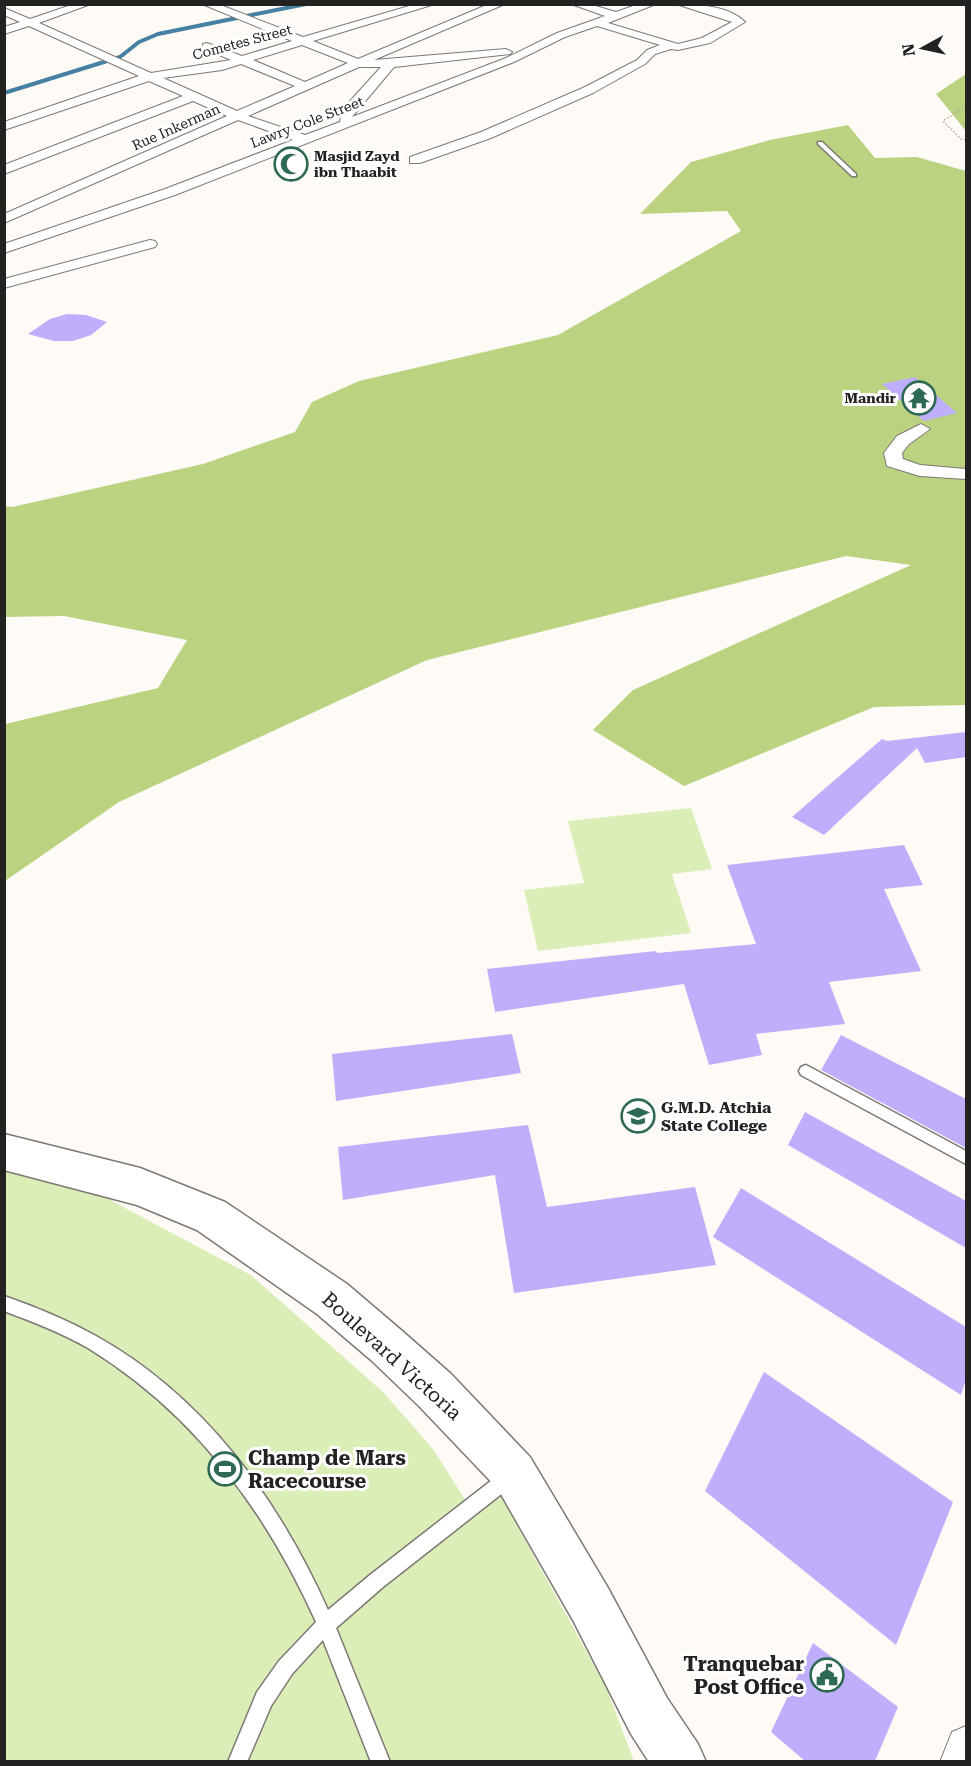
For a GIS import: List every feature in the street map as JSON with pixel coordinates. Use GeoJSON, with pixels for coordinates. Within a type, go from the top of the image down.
{"type":"FeatureCollection","features":[{"type":"Feature","properties":{"kind":"main road","name":"Boulevard Victoria"},"geometry":{"type":"LineString","coordinates":[[4,1152],[140,1187],[211,1216],[278,1259],[332,1299],[435,1390],[514,1473],[591,1605],[657,1739],[680,1761]]}},
{"type":"Feature","properties":{"kind":"street"},"geometry":{"type":"LineString","coordinates":[[4,31],[86,4]]}},
{"type":"Feature","properties":{"kind":"street"},"geometry":{"type":"LineString","coordinates":[[207,4],[359,63],[390,64],[530,49]]}},
{"type":"Feature","properties":{"kind":"street"},"geometry":{"type":"LineString","coordinates":[[387,4],[404,12]]}},
{"type":"Feature","properties":{"kind":"street","name":"Cometes Street"},"geometry":{"type":"LineString","coordinates":[[4,126],[153,76],[202,70],[241,60],[430,4]]}},
{"type":"Feature","properties":{"kind":"street","name":"Rue Inkerman"},"geometry":{"type":"LineString","coordinates":[[4,219],[359,63],[500,4]]}},
{"type":"Feature","properties":{"kind":"street"},"geometry":{"type":"LineString","coordinates":[[576,4],[617,16]]}},
{"type":"Feature","properties":{"kind":"street","name":"Lawry Cole Street"},"geometry":{"type":"LineString","coordinates":[[4,249],[50,231],[170,192],[510,60],[530,49],[651,4]]}},
{"type":"Feature","properties":{"kind":"street"},"geometry":{"type":"LineString","coordinates":[[415,160],[486,135],[589,90],[641,62],[651,52],[668,46],[706,41],[740,22],[732,17],[681,4]]}},
{"type":"Feature","properties":{"kind":"street"},"geometry":{"type":"LineString","coordinates":[[4,10],[237,116],[304,139]]}},
{"type":"Feature","properties":{"kind":"street"},"geometry":{"type":"LineString","coordinates":[[597,23],[668,46]]}},
{"type":"Feature","properties":{"kind":"street"},"geometry":{"type":"LineString","coordinates":[[207,46],[306,86]]}},
{"type":"Feature","properties":{"kind":"street"},"geometry":{"type":"LineString","coordinates":[[346,123],[346,113],[390,64]]}},
{"type":"Feature","properties":{"kind":"street"},"geometry":{"type":"LineString","coordinates":[[4,170],[194,96]]}},
{"type":"Feature","properties":{"kind":"street"},"geometry":{"type":"LineString","coordinates":[[119,169],[137,177]]}},
{"type":"Feature","properties":{"kind":"street"},"geometry":{"type":"LineString","coordinates":[[155,184],[170,192]]}},
{"type":"Feature","properties":{"kind":"street"},"geometry":{"type":"LineString","coordinates":[[4,284],[150,244]]}},
{"type":"Feature","properties":{"kind":"street"},"geometry":{"type":"LineString","coordinates":[[921,429],[903,440],[892,453],[894,462],[905,468],[966,474]]}},
{"type":"Feature","properties":{"kind":"street"},"geometry":{"type":"LineString","coordinates":[[960,1761],[966,1746]]}},
{"type":"Feature","properties":{"kind":"lane"},"geometry":{"type":"LineString","coordinates":[[820,143],[854,176]]}},
{"type":"Feature","properties":{"kind":"lane"},"geometry":{"type":"LineString","coordinates":[[806,1071],[966,1158]]}},
{"type":"Feature","properties":{"kind":"lane"},"geometry":{"type":"LineString","coordinates":[[4,1303],[32,1312],[79,1335],[123,1361],[174,1400],[222,1450],[257,1496],[289,1549],[326,1627],[381,1761]]}},
{"type":"Feature","properties":{"kind":"lane"},"geometry":{"type":"LineString","coordinates":[[237,1761],[264,1699],[291,1661],[326,1627],[514,1473]]}},
{"type":"Feature","properties":{"kind":"path"},"geometry":{"type":"LineString","coordinates":[[966,106],[943,121],[961,139],[966,140]]}},
{"type":"Feature","properties":{"kind":"green space"},"geometry":{"type":"Polygon","coordinates":[[[966,74],[966,131],[936,94],[966,74]]]}},
{"type":"Feature","properties":{"kind":"green space"},"geometry":{"type":"Polygon","coordinates":[[[848,125],[875,158],[917,157],[966,171],[966,705],[874,707],[684,786],[593,730],[633,690],[911,565],[846,556],[427,660],[119,802],[5,881],[5,724],[158,688],[187,640],[64,616],[5,617],[5,506],[12,507],[203,464],[295,432],[312,402],[359,381],[558,335],[741,231],[727,211],[640,214],[691,162],[770,140],[848,125]]]}},
{"type":"Feature","properties":{"kind":"green space"},"geometry":{"type":"Polygon","coordinates":[[[691,808],[712,869],[672,874],[691,933],[538,951],[524,890],[584,883],[568,821],[691,808]]]}},
{"type":"Feature","properties":{"kind":"green space","name":"Champ de Mars Racecourse"},"geometry":{"type":"Polygon","coordinates":[[[5,1171],[18,1172],[95,1192],[251,1275],[383,1392],[433,1449],[471,1509],[497,1489],[606,1687],[634,1761],[5,1762],[5,1171]]]}},
{"type":"Feature","properties":{"kind":"building"},"geometry":{"type":"Polygon","coordinates":[[[67,314],[86,315],[107,322],[91,335],[73,341],[54,341],[28,334],[50,319],[67,314]]]}},
{"type":"Feature","properties":{"kind":"building","name":"Mandir"},"geometry":{"type":"Polygon","coordinates":[[[915,377],[957,413],[924,421],[882,384],[915,377]]]}},
{"type":"Feature","properties":{"kind":"building"},"geometry":{"type":"Polygon","coordinates":[[[966,732],[966,757],[925,763],[917,748],[824,835],[792,817],[882,739],[887,741],[966,732]]]}},
{"type":"Feature","properties":{"kind":"building"},"geometry":{"type":"Polygon","coordinates":[[[904,845],[923,885],[884,889],[921,971],[829,982],[845,1024],[756,1034],[762,1055],[709,1065],[684,984],[495,1012],[487,969],[656,951],[657,953],[756,944],[727,865],[904,845]]]}},
{"type":"Feature","properties":{"kind":"building"},"geometry":{"type":"Polygon","coordinates":[[[512,1034],[521,1073],[336,1101],[332,1054],[512,1034]]]}},
{"type":"Feature","properties":{"kind":"building"},"geometry":{"type":"Polygon","coordinates":[[[841,1035],[966,1099],[966,1148],[821,1070],[841,1035]]]}},
{"type":"Feature","properties":{"kind":"building"},"geometry":{"type":"Polygon","coordinates":[[[805,1112],[966,1201],[966,1248],[788,1145],[805,1112]]]}},
{"type":"Feature","properties":{"kind":"building"},"geometry":{"type":"Polygon","coordinates":[[[528,1125],[547,1207],[695,1187],[716,1265],[514,1293],[495,1175],[343,1200],[338,1147],[528,1125]]]}},
{"type":"Feature","properties":{"kind":"building"},"geometry":{"type":"Polygon","coordinates":[[[741,1188],[966,1327],[966,1379],[961,1395],[713,1237],[741,1188]]]}},
{"type":"Feature","properties":{"kind":"building"},"geometry":{"type":"Polygon","coordinates":[[[764,1372],[953,1502],[896,1645],[705,1491],[764,1372]]]}},
{"type":"Feature","properties":{"kind":"building","name":"Tranquebar Post Office"},"geometry":{"type":"Polygon","coordinates":[[[813,1643],[898,1707],[875,1761],[805,1761],[771,1732],[813,1643]]]}},
{"type":"Feature","properties":{"kind":"waterway"},"geometry":{"type":"LineString","coordinates":[[4,93],[120,57],[139,42],[158,34],[306,4]]}},
{"type":"Feature","properties":{"kind":"place","name":"Masjid Zayd ibn Thaabit"},"geometry":{"type":"Point","coordinates":[291,164]}},
{"type":"Feature","properties":{"kind":"place","name":"Mandir"},"geometry":{"type":"Point","coordinates":[919,398]}},
{"type":"Feature","properties":{"kind":"place","name":"G.M.D. Atchia State College"},"geometry":{"type":"Point","coordinates":[638,1116]}},
{"type":"Feature","properties":{"kind":"place","name":"Champ de Mars Racecourse"},"geometry":{"type":"Point","coordinates":[225,1469]}},
{"type":"Feature","properties":{"kind":"place","name":"Tranquebar Post Office"},"geometry":{"type":"Point","coordinates":[827,1675]}}]}
